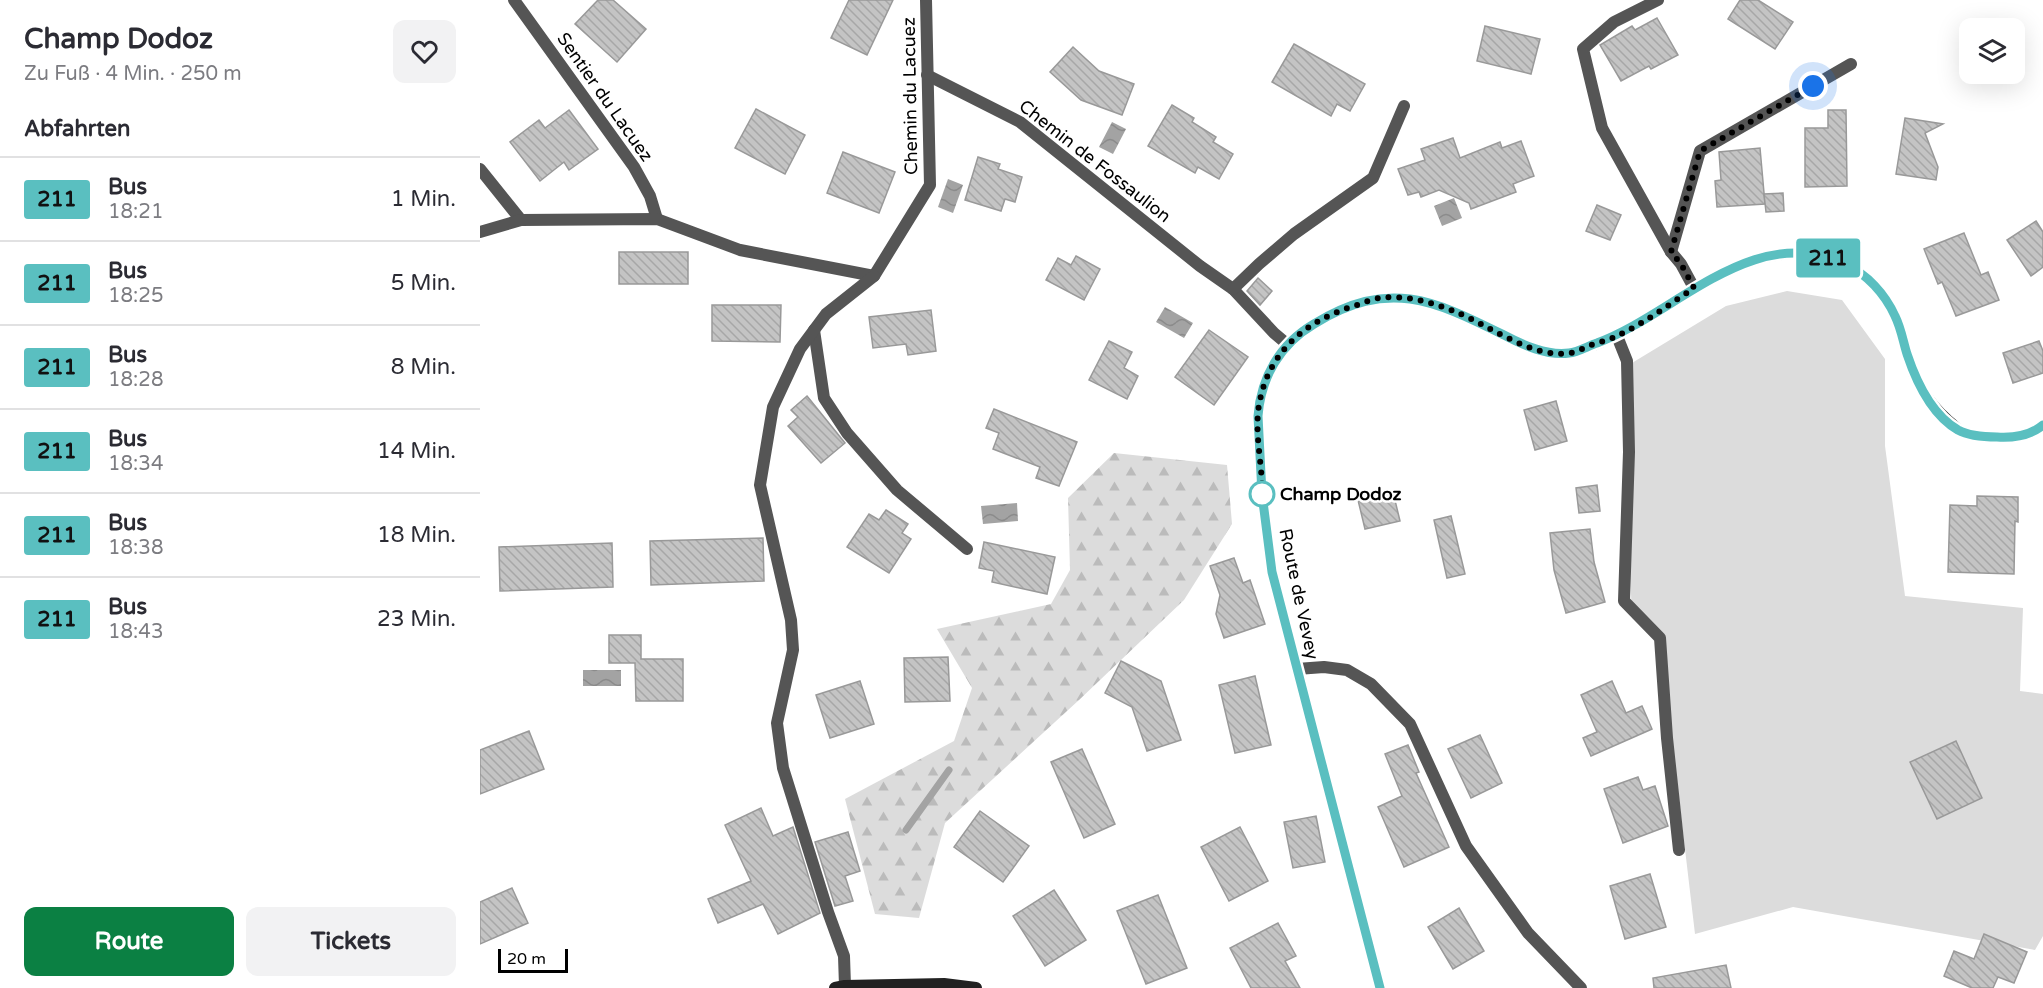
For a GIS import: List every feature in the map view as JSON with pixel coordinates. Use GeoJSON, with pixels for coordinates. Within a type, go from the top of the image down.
{"type":"FeatureCollection","features":[{"type":"Feature","properties":{"kind":"street","name":"Sentier du Lacuez"},"geometry":{"type":"LineString","coordinates":[[514,0],[634,167],[650,196],[657,219]]}},
{"type":"Feature","properties":{"kind":"street","name":"Chemin du Lacuez"},"geometry":{"type":"LineString","coordinates":[[874,276],[930,185],[926,0]]}},
{"type":"Feature","properties":{"kind":"street"},"geometry":{"type":"LineString","coordinates":[[1658,0],[1614,22],[1583,49],[1602,128],[1671,252],[1681,264],[1694,288]]}},
{"type":"Feature","properties":{"kind":"street"},"geometry":{"type":"LineString","coordinates":[[1671,252],[1700,151],[1851,64]]}},
{"type":"Feature","properties":{"kind":"street","name":"Chemin de Fossaulion"},"geometry":{"type":"LineString","coordinates":[[927,75],[1020,122],[1200,266],[1233,289],[1287,344]]}},
{"type":"Feature","properties":{"kind":"street"},"geometry":{"type":"LineString","coordinates":[[1233,289],[1294,234],[1374,178],[1404,106]]}},
{"type":"Feature","properties":{"kind":"street"},"geometry":{"type":"LineString","coordinates":[[480,169],[521,220]]}},
{"type":"Feature","properties":{"kind":"street"},"geometry":{"type":"LineString","coordinates":[[480,232],[521,220],[657,219],[740,250],[874,276]]}},
{"type":"Feature","properties":{"kind":"street","name":"Route de Vevey"},"geometry":{"type":"LineString","coordinates":[[1380,988],[1272,572],[1262,494],[1258,416],[1262,391],[1269,373],[1287,344],[1303,330],[1346,308],[1379,298],[1402,298],[1425,301],[1457,312],[1521,344],[1544,351],[1569,353],[1617,336],[1694,288],[1749,261],[1781,253],[1814,255],[1846,264],[1876,287],[1896,317],[1924,396],[1959,430],[1983,436],[2015,438],[2043,425]]}},
{"type":"Feature","properties":{"kind":"street"},"geometry":{"type":"LineString","coordinates":[[874,276],[826,314],[800,349],[773,407],[760,485],[791,620],[794,650],[777,723],[783,768],[844,956],[842,987],[944,984],[976,988]]}},
{"type":"Feature","properties":{"kind":"street"},"geometry":{"type":"LineString","coordinates":[[814,330],[824,398],[847,433],[897,490],[967,549]]}},
{"type":"Feature","properties":{"kind":"street"},"geometry":{"type":"LineString","coordinates":[[1617,336],[1627,361],[1629,452],[1624,601],[1660,638],[1667,738],[1679,850]]}},
{"type":"Feature","properties":{"kind":"street"},"geometry":{"type":"LineString","coordinates":[[1297,669],[1324,667],[1347,670],[1371,684],[1410,724],[1466,846],[1528,933],[1581,988]]}},
{"type":"Feature","properties":{"kind":"green space"},"geometry":{"type":"Polygon","coordinates":[[[1787,291],[1842,300],[1885,359],[1885,446],[1905,596],[2023,608],[2020,691],[2043,694],[2043,936],[2035,950],[1793,907],[1695,934],[1661,645],[1632,618],[1622,369],[1726,306],[1787,291]]]}},
{"type":"Feature","properties":{"kind":"green space"},"geometry":{"type":"Polygon","coordinates":[[[1114,453],[1227,465],[1232,524],[1184,600],[945,823],[919,918],[875,914],[845,799],[954,741],[972,688],[937,629],[1051,604],[1070,570],[1068,498],[1114,453]]]}},
{"type":"Feature","properties":{"kind":"water"},"geometry":{"type":"Polygon","coordinates":[[[1112,122],[1126,129],[1113,154],[1099,147],[1112,122]]]}},
{"type":"Feature","properties":{"kind":"water"},"geometry":{"type":"Polygon","coordinates":[[[948,179],[963,185],[953,213],[938,207],[948,179]]]}},
{"type":"Feature","properties":{"kind":"water"},"geometry":{"type":"Polygon","coordinates":[[[1454,198],[1462,218],[1442,226],[1434,206],[1454,198]]]}},
{"type":"Feature","properties":{"kind":"water"},"geometry":{"type":"Polygon","coordinates":[[[1165,307],[1193,323],[1184,338],[1156,322],[1165,307]]]}},
{"type":"Feature","properties":{"kind":"water"},"geometry":{"type":"Polygon","coordinates":[[[1017,503],[1018,521],[983,524],[981,506],[1017,503]]]}},
{"type":"Feature","properties":{"kind":"water"},"geometry":{"type":"Polygon","coordinates":[[[583,670],[621,670],[621,686],[583,686],[583,670]]]}},
{"type":"Feature","properties":{"kind":"building"},"geometry":{"type":"Polygon","coordinates":[[[598,0],[613,0],[646,29],[617,62],[575,24],[598,0]]]}},
{"type":"Feature","properties":{"kind":"building"},"geometry":{"type":"Polygon","coordinates":[[[849,0],[893,0],[867,55],[831,38],[849,0]]]}},
{"type":"Feature","properties":{"kind":"building"},"geometry":{"type":"Polygon","coordinates":[[[1740,0],[1758,0],[1793,22],[1775,49],[1728,19],[1740,0]]]}},
{"type":"Feature","properties":{"kind":"building"},"geometry":{"type":"Polygon","coordinates":[[[1657,18],[1678,55],[1651,69],[1649,66],[1621,81],[1600,45],[1632,26],[1635,30],[1657,18]]]}},
{"type":"Feature","properties":{"kind":"building"},"geometry":{"type":"Polygon","coordinates":[[[1485,26],[1540,39],[1531,74],[1477,61],[1485,26]]]}},
{"type":"Feature","properties":{"kind":"building"},"geometry":{"type":"Polygon","coordinates":[[[1294,44],[1365,84],[1350,111],[1337,104],[1331,116],[1272,82],[1294,44]]]}},
{"type":"Feature","properties":{"kind":"building"},"geometry":{"type":"Polygon","coordinates":[[[1073,47],[1099,71],[1134,84],[1122,115],[1081,100],[1050,72],[1073,47]]]}},
{"type":"Feature","properties":{"kind":"building"},"geometry":{"type":"Polygon","coordinates":[[[1172,105],[1194,118],[1192,122],[1216,137],[1213,142],[1233,154],[1219,179],[1198,167],[1195,173],[1148,146],[1172,105]]]}},
{"type":"Feature","properties":{"kind":"building"},"geometry":{"type":"Polygon","coordinates":[[[756,109],[805,135],[785,174],[735,148],[756,109]]]}},
{"type":"Feature","properties":{"kind":"building"},"geometry":{"type":"Polygon","coordinates":[[[569,110],[598,149],[569,170],[564,162],[540,181],[510,142],[539,120],[545,128],[569,110]]]}},
{"type":"Feature","properties":{"kind":"building"},"geometry":{"type":"Polygon","coordinates":[[[1828,110],[1846,110],[1847,186],[1805,187],[1805,128],[1828,128],[1828,110]]]}},
{"type":"Feature","properties":{"kind":"building"},"geometry":{"type":"Polygon","coordinates":[[[1905,118],[1943,124],[1925,133],[1938,167],[1936,180],[1896,174],[1905,118]]]}},
{"type":"Feature","properties":{"kind":"building"},"geometry":{"type":"Polygon","coordinates":[[[1453,138],[1460,158],[1500,142],[1502,148],[1521,141],[1534,176],[1513,184],[1516,192],[1471,209],[1469,203],[1439,190],[1421,197],[1419,192],[1408,195],[1398,169],[1425,160],[1421,149],[1453,138]]]}},
{"type":"Feature","properties":{"kind":"building"},"geometry":{"type":"Polygon","coordinates":[[[1760,148],[1765,204],[1717,207],[1715,181],[1721,180],[1719,152],[1760,148]]]}},
{"type":"Feature","properties":{"kind":"building"},"geometry":{"type":"Polygon","coordinates":[[[843,152],[895,172],[879,213],[827,193],[843,152]]]}},
{"type":"Feature","properties":{"kind":"building"},"geometry":{"type":"Polygon","coordinates":[[[978,157],[1000,164],[998,169],[1022,177],[1015,202],[1005,199],[1001,211],[965,200],[978,157]]]}},
{"type":"Feature","properties":{"kind":"building"},"geometry":{"type":"Polygon","coordinates":[[[1783,193],[1784,211],[1766,212],[1764,194],[1783,193]]]}},
{"type":"Feature","properties":{"kind":"building"},"geometry":{"type":"Polygon","coordinates":[[[1597,205],[1621,215],[1610,240],[1586,231],[1597,205]]]}},
{"type":"Feature","properties":{"kind":"building"},"geometry":{"type":"Polygon","coordinates":[[[2036,221],[2043,232],[2043,267],[2031,276],[2007,240],[2036,221]]]}},
{"type":"Feature","properties":{"kind":"building"},"geometry":{"type":"Polygon","coordinates":[[[1964,233],[1981,275],[1988,272],[1999,300],[1956,316],[1942,282],[1938,284],[1924,249],[1964,233]]]}},
{"type":"Feature","properties":{"kind":"building"},"geometry":{"type":"Polygon","coordinates":[[[619,252],[688,252],[688,284],[619,284],[619,252]]]}},
{"type":"Feature","properties":{"kind":"building"},"geometry":{"type":"Polygon","coordinates":[[[1076,256],[1100,269],[1084,300],[1046,280],[1058,258],[1071,265],[1076,256]]]}},
{"type":"Feature","properties":{"kind":"building"},"geometry":{"type":"Polygon","coordinates":[[[1258,278],[1272,291],[1260,305],[1247,291],[1258,278]]]}},
{"type":"Feature","properties":{"kind":"building"},"geometry":{"type":"Polygon","coordinates":[[[712,305],[781,305],[780,342],[712,341],[712,305]]]}},
{"type":"Feature","properties":{"kind":"building"},"geometry":{"type":"Polygon","coordinates":[[[931,310],[936,351],[908,355],[906,344],[873,348],[869,317],[931,310]]]}},
{"type":"Feature","properties":{"kind":"building"},"geometry":{"type":"Polygon","coordinates":[[[1209,330],[1248,357],[1214,405],[1175,377],[1209,330]]]}},
{"type":"Feature","properties":{"kind":"building"},"geometry":{"type":"Polygon","coordinates":[[[1109,341],[1132,352],[1124,368],[1138,376],[1127,399],[1089,380],[1109,341]]]}},
{"type":"Feature","properties":{"kind":"building"},"geometry":{"type":"Polygon","coordinates":[[[2039,341],[2043,351],[2043,373],[2013,383],[2003,353],[2039,341]]]}},
{"type":"Feature","properties":{"kind":"building"},"geometry":{"type":"Polygon","coordinates":[[[807,396],[845,443],[821,463],[788,426],[798,417],[791,410],[807,396]]]}},
{"type":"Feature","properties":{"kind":"building"},"geometry":{"type":"Polygon","coordinates":[[[1556,401],[1567,441],[1535,450],[1524,410],[1556,401]]]}},
{"type":"Feature","properties":{"kind":"building"},"geometry":{"type":"Polygon","coordinates":[[[994,409],[1077,442],[1059,486],[1036,478],[1040,467],[993,449],[999,433],[986,428],[994,409]]]}},
{"type":"Feature","properties":{"kind":"building"},"geometry":{"type":"Polygon","coordinates":[[[1597,485],[1600,511],[1579,513],[1576,488],[1597,485]]]}},
{"type":"Feature","properties":{"kind":"building"},"geometry":{"type":"Polygon","coordinates":[[[1393,492],[1400,521],[1365,529],[1358,500],[1393,492]]]}},
{"type":"Feature","properties":{"kind":"building"},"geometry":{"type":"Polygon","coordinates":[[[1977,496],[2018,497],[2014,574],[1948,572],[1950,505],[1977,506],[1977,496]]]}},
{"type":"Feature","properties":{"kind":"building"},"geometry":{"type":"Polygon","coordinates":[[[886,510],[908,524],[902,533],[911,539],[889,573],[847,547],[869,514],[879,520],[886,510]]]}},
{"type":"Feature","properties":{"kind":"building"},"geometry":{"type":"Polygon","coordinates":[[[1451,516],[1465,574],[1447,578],[1434,520],[1451,516]]]}},
{"type":"Feature","properties":{"kind":"building"},"geometry":{"type":"Polygon","coordinates":[[[1590,529],[1594,562],[1605,602],[1566,613],[1554,570],[1550,533],[1590,529]]]}},
{"type":"Feature","properties":{"kind":"building"},"geometry":{"type":"Polygon","coordinates":[[[763,538],[764,581],[651,585],[650,541],[763,538]]]}},
{"type":"Feature","properties":{"kind":"building"},"geometry":{"type":"Polygon","coordinates":[[[984,542],[1055,557],[1047,594],[992,582],[994,571],[979,568],[984,542]]]}},
{"type":"Feature","properties":{"kind":"building"},"geometry":{"type":"Polygon","coordinates":[[[612,543],[613,587],[500,591],[499,547],[612,543]]]}},
{"type":"Feature","properties":{"kind":"building"},"geometry":{"type":"Polygon","coordinates":[[[1234,558],[1243,583],[1250,580],[1265,624],[1224,638],[1216,614],[1220,595],[1210,566],[1234,558]]]}},
{"type":"Feature","properties":{"kind":"building"},"geometry":{"type":"Polygon","coordinates":[[[609,635],[641,635],[641,659],[683,659],[683,701],[636,701],[635,663],[609,663],[609,635]]]}},
{"type":"Feature","properties":{"kind":"building"},"geometry":{"type":"Polygon","coordinates":[[[948,657],[950,701],[905,702],[904,658],[948,657]]]}},
{"type":"Feature","properties":{"kind":"building"},"geometry":{"type":"Polygon","coordinates":[[[1121,661],[1161,681],[1181,740],[1147,751],[1132,707],[1105,693],[1121,661]]]}},
{"type":"Feature","properties":{"kind":"building"},"geometry":{"type":"Polygon","coordinates":[[[1255,676],[1271,745],[1235,753],[1219,685],[1255,676]]]}},
{"type":"Feature","properties":{"kind":"building"},"geometry":{"type":"Polygon","coordinates":[[[860,681],[874,724],[830,738],[816,695],[860,681]]]}},
{"type":"Feature","properties":{"kind":"building"},"geometry":{"type":"Polygon","coordinates":[[[1612,681],[1626,713],[1642,706],[1652,729],[1591,756],[1583,738],[1597,732],[1581,695],[1612,681]]]}},
{"type":"Feature","properties":{"kind":"building"},"geometry":{"type":"Polygon","coordinates":[[[529,731],[544,769],[480,794],[480,750],[529,731]]]}},
{"type":"Feature","properties":{"kind":"building"},"geometry":{"type":"Polygon","coordinates":[[[1480,735],[1502,783],[1471,798],[1448,749],[1480,735]]]}},
{"type":"Feature","properties":{"kind":"building"},"geometry":{"type":"Polygon","coordinates":[[[1956,741],[1982,798],[1937,819],[1910,762],[1956,741]]]}},
{"type":"Feature","properties":{"kind":"building"},"geometry":{"type":"Polygon","coordinates":[[[1408,745],[1419,772],[1416,773],[1449,847],[1404,867],[1378,807],[1402,796],[1385,754],[1408,745]]]}},
{"type":"Feature","properties":{"kind":"building"},"geometry":{"type":"Polygon","coordinates":[[[1082,749],[1115,824],[1084,838],[1051,762],[1082,749]]]}},
{"type":"Feature","properties":{"kind":"building"},"geometry":{"type":"Polygon","coordinates":[[[1638,777],[1643,790],[1655,786],[1668,826],[1623,843],[1604,789],[1638,777]]]}},
{"type":"Feature","properties":{"kind":"building"},"geometry":{"type":"Polygon","coordinates":[[[761,808],[773,836],[793,827],[820,913],[778,934],[763,904],[718,923],[708,899],[751,881],[725,825],[761,808]]]}},
{"type":"Feature","properties":{"kind":"building"},"geometry":{"type":"Polygon","coordinates":[[[980,811],[1029,846],[1003,882],[954,847],[980,811]]]}},
{"type":"Feature","properties":{"kind":"building"},"geometry":{"type":"Polygon","coordinates":[[[1316,816],[1325,862],[1293,868],[1284,822],[1316,816]]]}},
{"type":"Feature","properties":{"kind":"building"},"geometry":{"type":"Polygon","coordinates":[[[1240,827],[1268,881],[1229,901],[1201,847],[1240,827]]]}},
{"type":"Feature","properties":{"kind":"building"},"geometry":{"type":"Polygon","coordinates":[[[848,832],[860,871],[845,876],[853,901],[835,906],[815,842],[848,832]]]}},
{"type":"Feature","properties":{"kind":"building"},"geometry":{"type":"Polygon","coordinates":[[[1650,874],[1666,927],[1625,939],[1610,886],[1650,874]]]}},
{"type":"Feature","properties":{"kind":"building"},"geometry":{"type":"Polygon","coordinates":[[[512,888],[528,923],[480,944],[480,902],[512,888]]]}},
{"type":"Feature","properties":{"kind":"building"},"geometry":{"type":"Polygon","coordinates":[[[1054,890],[1086,940],[1045,966],[1013,916],[1054,890]]]}},
{"type":"Feature","properties":{"kind":"building"},"geometry":{"type":"Polygon","coordinates":[[[1158,895],[1187,968],[1146,984],[1117,911],[1158,895]]]}},
{"type":"Feature","properties":{"kind":"building"},"geometry":{"type":"Polygon","coordinates":[[[1459,908],[1484,951],[1453,969],[1428,927],[1459,908]]]}},
{"type":"Feature","properties":{"kind":"building"},"geometry":{"type":"Polygon","coordinates":[[[1278,923],[1296,956],[1285,961],[1300,988],[1251,988],[1230,948],[1278,923]]]}},
{"type":"Feature","properties":{"kind":"building"},"geometry":{"type":"Polygon","coordinates":[[[1984,934],[2027,952],[2014,983],[1998,977],[1993,988],[1972,988],[1944,976],[1954,951],[1974,959],[1984,934]]]}},
{"type":"Feature","properties":{"kind":"building"},"geometry":{"type":"Polygon","coordinates":[[[1726,965],[1731,988],[1654,988],[1653,978],[1726,965]]]}},
{"type":"Feature","properties":{"kind":"waterway"},"geometry":{"type":"LineString","coordinates":[[906,830],[949,770]]}},
{"type":"Feature","properties":{"kind":"bus line","name":"211"},"geometry":{"type":"LineString","coordinates":[[1380,988],[1272,572],[1262,494],[1259,402],[1277,357],[1287,344],[1303,330],[1346,308],[1379,298],[1402,298],[1425,301],[1457,312],[1521,344],[1544,351],[1569,353],[1617,336],[1694,288],[1749,261],[1781,253],[1814,255],[1846,264],[1876,287],[1896,317],[1924,396],[1959,430],[1983,436],[2015,438],[2043,425]]}},
{"type":"Feature","properties":{"kind":"place","name":"Champ Dodoz"},"geometry":{"type":"Point","coordinates":[1262,494]}},
{"type":"Feature","properties":{"kind":"route"},"geometry":{"type":"LineString","coordinates":[[1262,494],[1259,402],[1277,357],[1287,344],[1303,330],[1346,308],[1379,298],[1402,298],[1425,301],[1457,312],[1521,344],[1544,351],[1569,353],[1617,336],[1694,288],[1681,264],[1671,252],[1700,151],[1813,86]]}}]}
